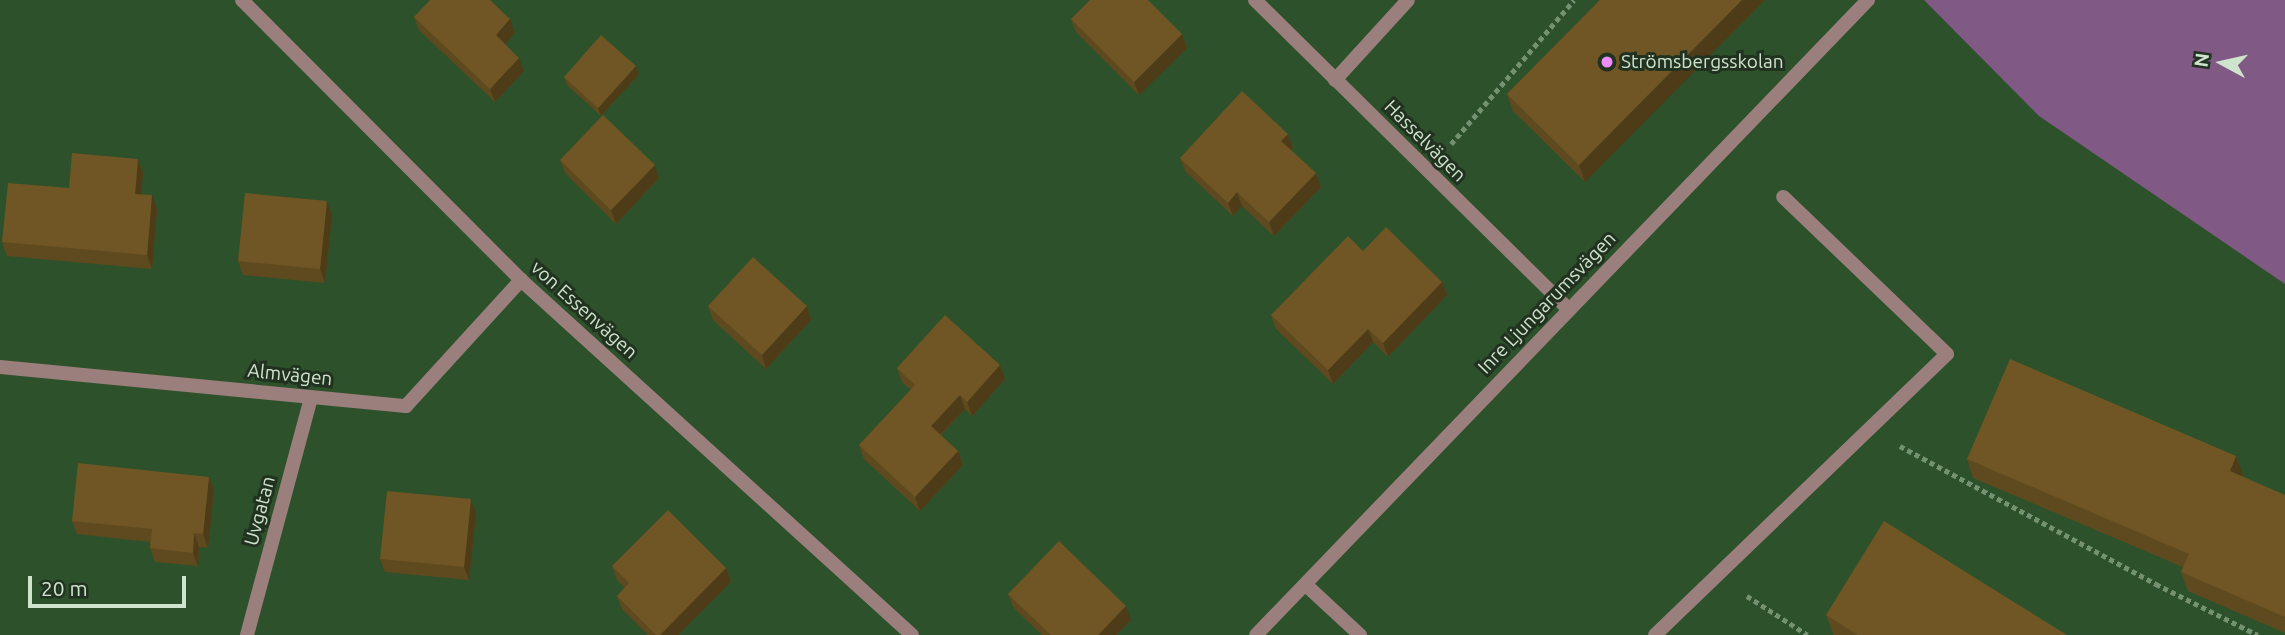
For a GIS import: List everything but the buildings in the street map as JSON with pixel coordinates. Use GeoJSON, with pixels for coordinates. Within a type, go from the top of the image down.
{"type":"FeatureCollection","features":[{"type":"Feature","properties":{"kind":"street","name":"von Essenvägen"},"geometry":{"type":"LineString","coordinates":[[242,0],[521,280],[912,635]]}},
{"type":"Feature","properties":{"kind":"street","name":"Hasselvägen"},"geometry":{"type":"LineString","coordinates":[[1255,0],[1567,309]]}},
{"type":"Feature","properties":{"kind":"street"},"geometry":{"type":"LineString","coordinates":[[1335,80],[1408,0]]}},
{"type":"Feature","properties":{"kind":"street","name":"Inre Ljungarumsvägen"},"geometry":{"type":"LineString","coordinates":[[1256,635],[1567,309],[1868,0]]}},
{"type":"Feature","properties":{"kind":"street"},"geometry":{"type":"LineString","coordinates":[[1655,635],[1947,354],[1783,197]]}},
{"type":"Feature","properties":{"kind":"street","name":"Almvägen"},"geometry":{"type":"LineString","coordinates":[[0,367],[406,406],[521,280]]}},
{"type":"Feature","properties":{"kind":"street","name":"Uvgatan"},"geometry":{"type":"LineString","coordinates":[[247,635],[311,397]]}},
{"type":"Feature","properties":{"kind":"street"},"geometry":{"type":"LineString","coordinates":[[1306,585],[1360,635]]}},
{"type":"Feature","properties":{"kind":"path"},"geometry":{"type":"LineString","coordinates":[[1428,171],[1574,0]]}},
{"type":"Feature","properties":{"kind":"path"},"geometry":{"type":"LineString","coordinates":[[1869,428],[2156,584],[2258,635]]}},
{"type":"Feature","properties":{"kind":"path"},"geometry":{"type":"LineString","coordinates":[[1716,576],[1808,635]]}},
{"type":"Feature","properties":{"kind":"shaded area"},"geometry":{"type":"Polygon","coordinates":[[[1924,0],[2285,0],[2285,284],[2039,116],[1924,0]]]}},
{"type":"Feature","properties":{"kind":"place","name":"Strömsbergsskolan"},"geometry":{"type":"Point","coordinates":[1607,62]}}]}
